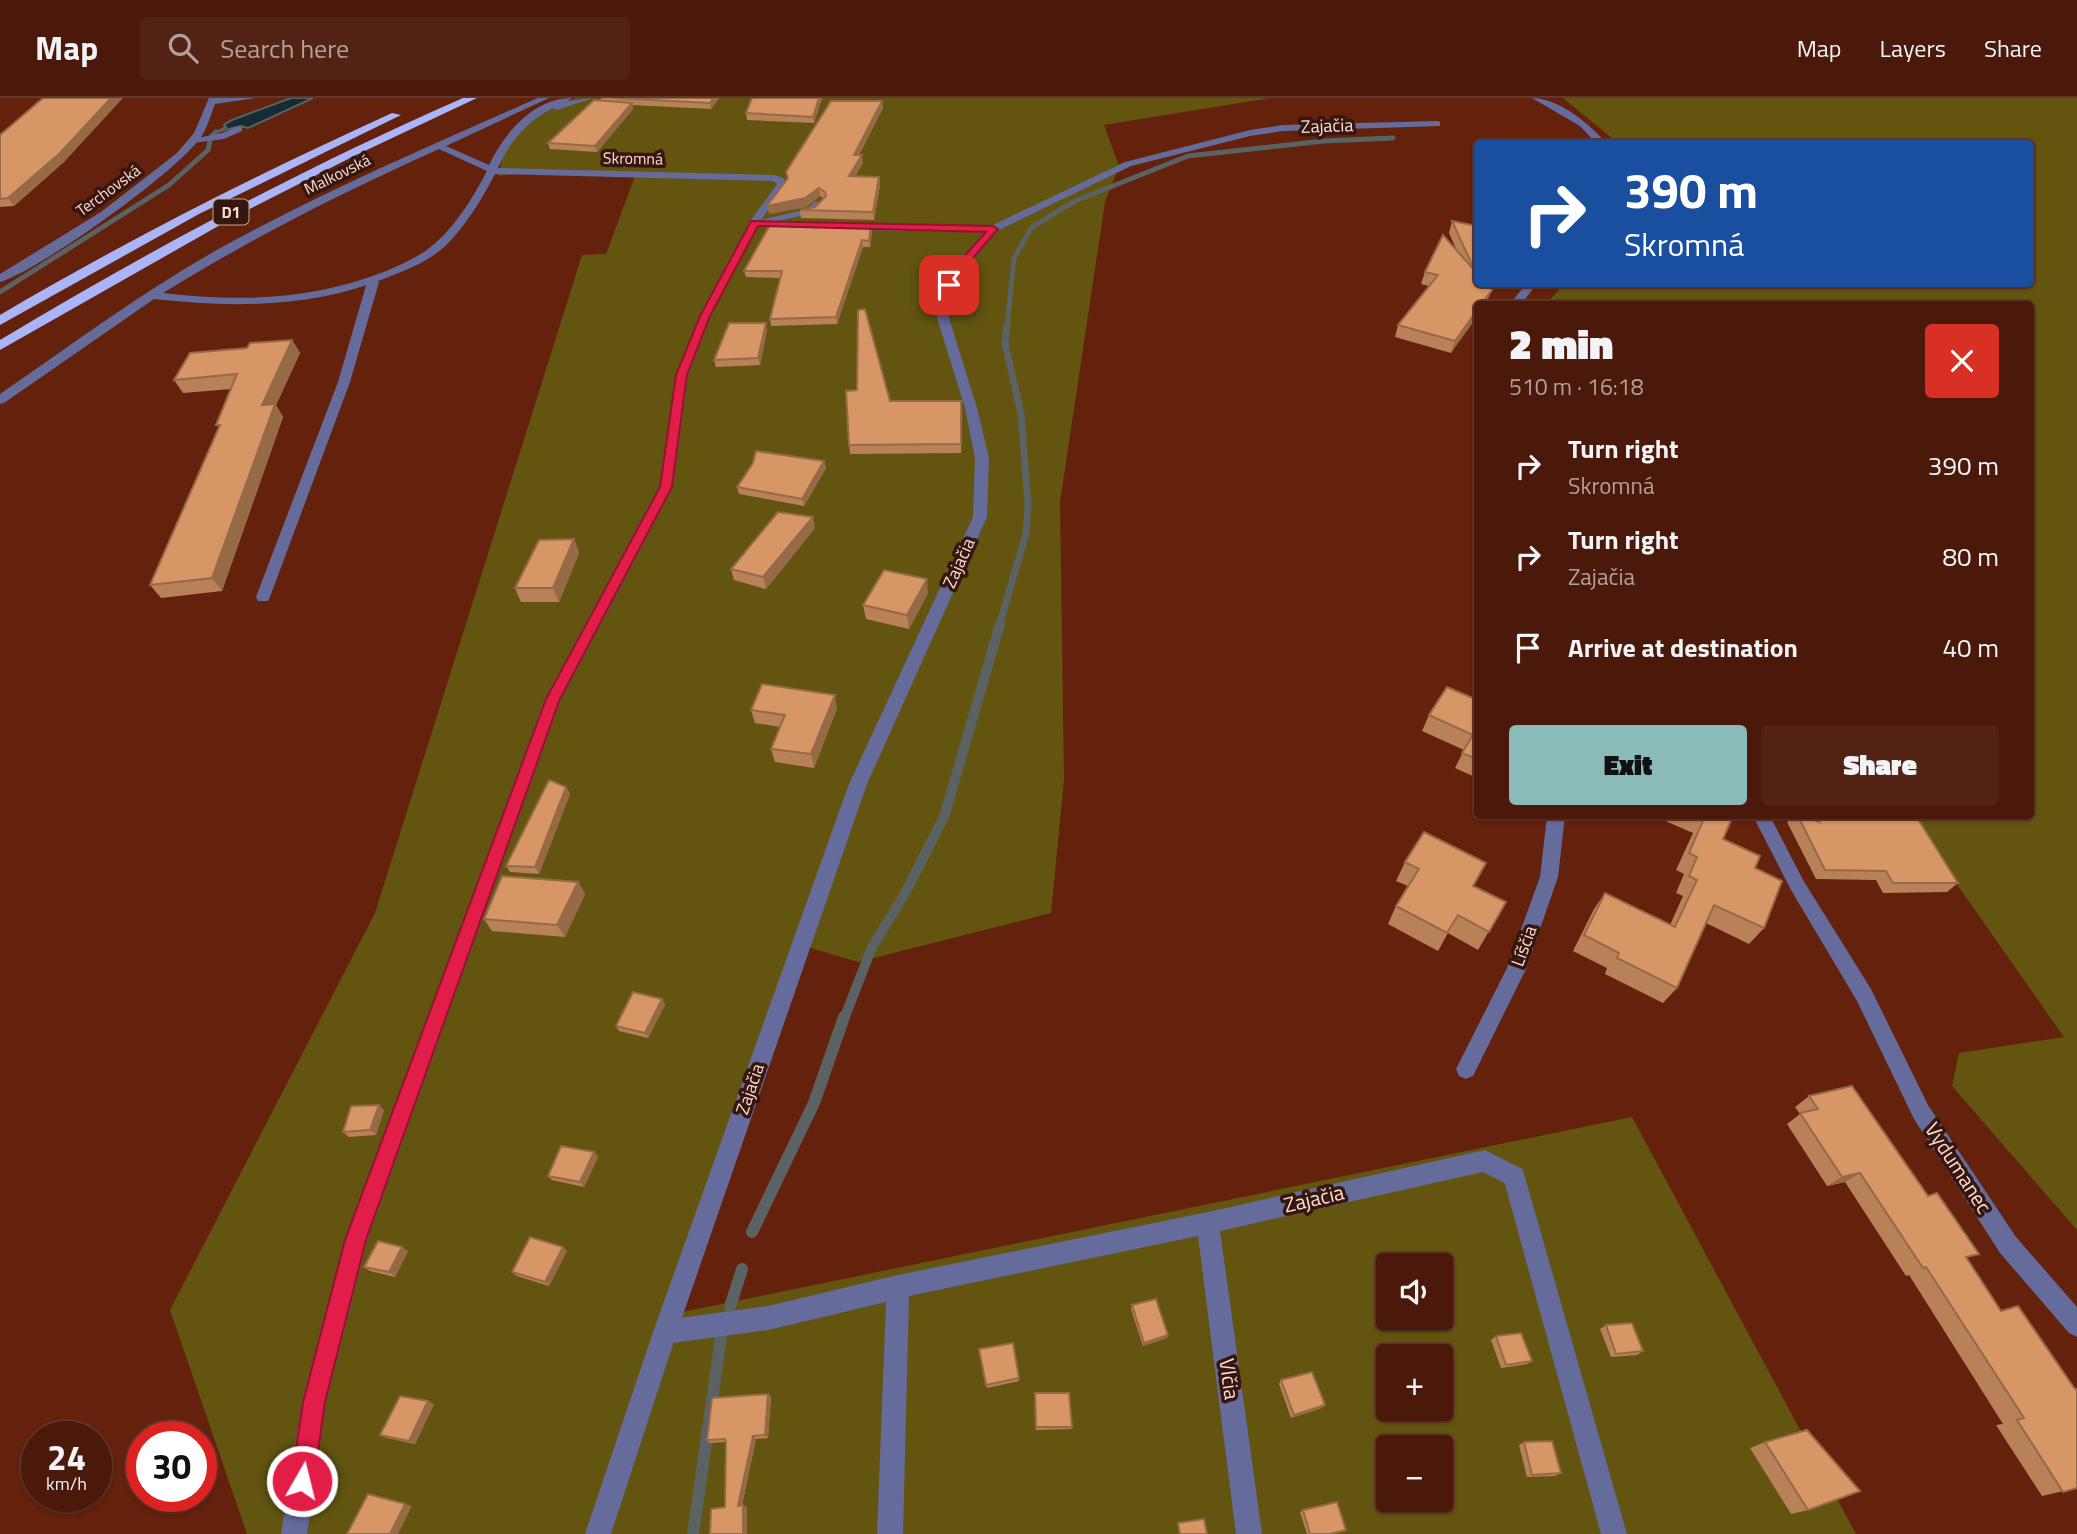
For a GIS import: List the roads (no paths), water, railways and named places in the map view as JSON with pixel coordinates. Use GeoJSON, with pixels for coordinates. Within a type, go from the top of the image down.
{"type":"FeatureCollection","features":[{"type":"Feature","properties":{"kind":"highway","name":"D1"},"geometry":{"type":"LineString","coordinates":[[0,346],[83,295],[257,199],[386,136],[472,98]]}},
{"type":"Feature","properties":{"kind":"highway","name":"D1"},"geometry":{"type":"LineString","coordinates":[[0,321],[120,251],[194,212],[295,161],[408,110]]}},
{"type":"Feature","properties":{"kind":"street","name":"Terchovská"},"geometry":{"type":"LineString","coordinates":[[0,279],[105,214],[198,140],[212,100],[252,98]]}},
{"type":"Feature","properties":{"kind":"street","name":"Malkovská"},"geometry":{"type":"LineString","coordinates":[[0,400],[152,295],[237,243],[437,145],[545,98]]}},
{"type":"Feature","properties":{"kind":"street"},"geometry":{"type":"LineString","coordinates":[[152,295],[209,302],[279,301],[339,293],[373,282],[420,260],[442,243],[494,170],[501,150],[517,128],[534,114],[568,98]]}},
{"type":"Feature","properties":{"kind":"street"},"geometry":{"type":"LineString","coordinates":[[534,114],[589,98]]}},
{"type":"Feature","properties":{"kind":"street"},"geometry":{"type":"LineString","coordinates":[[1536,98],[1583,124],[1599,140]]}},
{"type":"Feature","properties":{"kind":"street","name":"Zajačia"},"geometry":{"type":"LineString","coordinates":[[598,1534],[665,1332],[858,784],[980,517],[982,458],[971,408],[943,318],[943,299],[956,272],[993,229],[1128,164],[1250,133],[1283,128],[1346,124],[1437,124]]}},
{"type":"Feature","properties":{"kind":"street"},"geometry":{"type":"LineString","coordinates":[[198,140],[239,129]]}},
{"type":"Feature","properties":{"kind":"street","name":"Skromná"},"geometry":{"type":"LineString","coordinates":[[437,145],[494,170],[732,175],[780,180],[782,184],[754,223]]}},
{"type":"Feature","properties":{"kind":"street"},"geometry":{"type":"LineString","coordinates":[[754,223],[810,211],[820,202]]}},
{"type":"Feature","properties":{"kind":"street"},"geometry":{"type":"LineString","coordinates":[[754,223],[810,226]]}},
{"type":"Feature","properties":{"kind":"street"},"geometry":{"type":"LineString","coordinates":[[294,1534],[314,1402],[356,1240],[553,699],[666,487],[682,375],[705,316],[754,223]]}},
{"type":"Feature","properties":{"kind":"street"},"geometry":{"type":"LineString","coordinates":[[837,226],[993,229]]}},
{"type":"Feature","properties":{"kind":"street"},"geometry":{"type":"LineString","coordinates":[[263,597],[344,382],[373,282]]}},
{"type":"Feature","properties":{"kind":"street"},"geometry":{"type":"LineString","coordinates":[[1517,301],[1529,287]]}},
{"type":"Feature","properties":{"kind":"street","name":"Líščia"},"geometry":{"type":"LineString","coordinates":[[1466,1069],[1516,969],[1549,877],[1556,819]]}},
{"type":"Feature","properties":{"kind":"street","name":"Vydumanec"},"geometry":{"type":"LineString","coordinates":[[1764,819],[1797,885],[1864,995],[1921,1112],[2008,1245],[2077,1325]]}},
{"type":"Feature","properties":{"kind":"street","name":"Zajačia"},"geometry":{"type":"LineString","coordinates":[[665,1332],[768,1318],[898,1287],[1208,1223],[1485,1161],[1514,1177],[1614,1534]]}},
{"type":"Feature","properties":{"kind":"street","name":"Vlčia"},"geometry":{"type":"LineString","coordinates":[[1208,1223],[1249,1534]]}},
{"type":"Feature","properties":{"kind":"street"},"geometry":{"type":"LineString","coordinates":[[890,1534],[898,1287]]}},
{"type":"Feature","properties":{"kind":"water"},"geometry":{"type":"Polygon","coordinates":[[[291,98],[313,98],[248,128],[241,126],[216,132],[232,120],[291,98]]]}},
{"type":"Feature","properties":{"kind":"waterway"},"geometry":{"type":"LineString","coordinates":[[0,292],[169,185],[208,150],[211,137],[216,132]]}},
{"type":"Feature","properties":{"kind":"waterway"},"geometry":{"type":"LineString","coordinates":[[1007,327],[1014,258],[1032,227],[1075,201],[1188,156],[1324,141],[1393,138]]}},
{"type":"Feature","properties":{"kind":"waterway"},"geometry":{"type":"LineString","coordinates":[[999,626],[1026,534],[1028,504],[1021,414],[1005,343],[1007,325]]}},
{"type":"Feature","properties":{"kind":"waterway"},"geometry":{"type":"LineString","coordinates":[[844,1019],[872,947],[904,895],[944,817],[1000,624]]}},
{"type":"Feature","properties":{"kind":"waterway"},"geometry":{"type":"LineString","coordinates":[[752,1232],[814,1103],[844,1017]]}},
{"type":"Feature","properties":{"kind":"waterway"},"geometry":{"type":"LineString","coordinates":[[730,1307],[742,1269]]}},
{"type":"Feature","properties":{"kind":"waterway"},"geometry":{"type":"LineString","coordinates":[[693,1534],[721,1337]]}}]}
